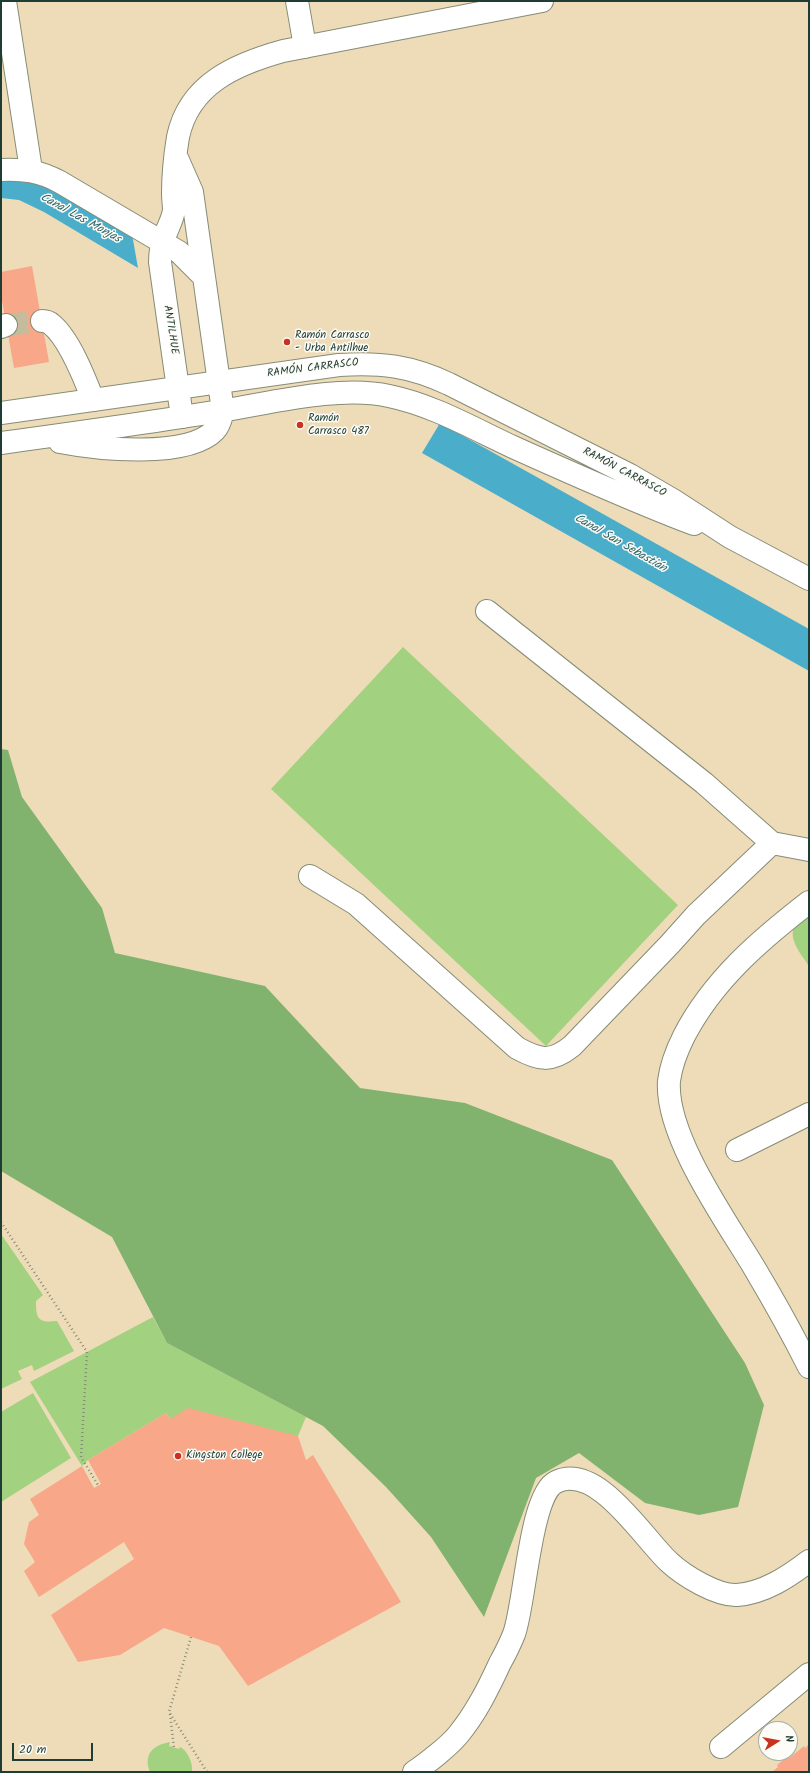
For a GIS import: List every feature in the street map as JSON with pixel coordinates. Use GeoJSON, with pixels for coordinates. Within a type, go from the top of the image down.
{"type":"FeatureCollection","features":[{"type":"Feature","properties":{"kind":"main road"},"geometry":{"type":"LineString","coordinates":[[5,1],[30,170]]}},
{"type":"Feature","properties":{"kind":"main road"},"geometry":{"type":"LineString","coordinates":[[297,1],[306,47]]}},
{"type":"Feature","properties":{"kind":"main road"},"geometry":{"type":"LineString","coordinates":[[38,438],[103,448],[150,449],[175,447],[187,445],[209,436],[216,430],[221,421],[223,411],[198,237],[182,193],[176,155],[178,136],[185,117],[194,101],[215,79],[227,71],[262,57],[542,1]]}},
{"type":"Feature","properties":{"kind":"main road"},"geometry":{"type":"LineString","coordinates":[[1,170],[30,170],[46,174],[178,252],[204,277]]}},
{"type":"Feature","properties":{"kind":"main road","name":"ANTILHUE"},"geometry":{"type":"LineString","coordinates":[[182,193],[174,209],[162,242],[160,258],[160,270],[182,417]]}},
{"type":"Feature","properties":{"kind":"main road"},"geometry":{"type":"LineString","coordinates":[[162,242],[174,232],[191,232],[198,237]]}},
{"type":"Feature","properties":{"kind":"main road"},"geometry":{"type":"LineString","coordinates":[[42,321],[50,323],[61,336],[78,365],[93,400]]}},
{"type":"Feature","properties":{"kind":"main road","name":"RAMÓN CARRASCO"},"geometry":{"type":"LineString","coordinates":[[1,413],[178,387],[352,364],[391,365],[411,369],[449,384],[630,475],[673,500],[730,537],[809,578]]}},
{"type":"Feature","properties":{"kind":"main road","name":"RAMÓN CARRASCO"},"geometry":{"type":"LineString","coordinates":[[1,443],[343,393],[366,393],[389,396],[429,409],[665,513],[730,537]]}},
{"type":"Feature","properties":{"kind":"main road"},"geometry":{"type":"LineString","coordinates":[[487,611],[704,783],[772,843],[809,850]]}},
{"type":"Feature","properties":{"kind":"main road"},"geometry":{"type":"LineString","coordinates":[[310,876],[356,904],[517,1048],[534,1057],[548,1058],[562,1055],[572,1046],[696,915],[772,843]]}},
{"type":"Feature","properties":{"kind":"main road"},"geometry":{"type":"LineString","coordinates":[[809,902],[749,951],[718,983],[692,1019],[676,1052],[669,1082],[671,1111],[682,1141],[703,1183],[784,1318],[809,1367]]}},
{"type":"Feature","properties":{"kind":"main road"},"geometry":{"type":"LineString","coordinates":[[737,1150],[809,1114]]}},
{"type":"Feature","properties":{"kind":"main road"},"geometry":{"type":"LineString","coordinates":[[414,1772],[457,1736],[482,1701],[514,1633],[534,1524],[546,1490],[554,1482],[568,1478],[586,1481],[611,1498],[670,1563],[698,1582],[718,1592],[737,1595],[763,1590],[809,1561]]}},
{"type":"Feature","properties":{"kind":"main road"},"geometry":{"type":"LineString","coordinates":[[721,1747],[809,1674]]}},
{"type":"Feature","properties":{"kind":"path"},"geometry":{"type":"LineString","coordinates":[[1,1222],[87,1352],[81,1457],[98,1485]]}},
{"type":"Feature","properties":{"kind":"path"},"geometry":{"type":"LineString","coordinates":[[174,1748],[169,1712],[191,1637]]}},
{"type":"Feature","properties":{"kind":"path"},"geometry":{"type":"LineString","coordinates":[[169,1712],[207,1772]]}},
{"type":"Feature","properties":{"kind":"green space"},"geometry":{"type":"Polygon","coordinates":[[[403,647],[678,905],[546,1046],[271,789],[403,647]]]}},
{"type":"Feature","properties":{"kind":"green space"},"geometry":{"type":"Polygon","coordinates":[[[1,749],[8,750],[22,797],[102,908],[115,953],[265,986],[360,1088],[465,1103],[612,1160],[745,1363],[764,1405],[738,1507],[699,1515],[645,1503],[579,1453],[536,1478],[484,1617],[431,1537],[386,1487],[323,1426],[167,1343],[112,1237],[1,1171],[1,749]]]}},
{"type":"Feature","properties":{"kind":"green space"},"geometry":{"type":"Polygon","coordinates":[[[809,911],[809,966],[796,947],[793,930],[800,919],[809,911]]]}},
{"type":"Feature","properties":{"kind":"green space"},"geometry":{"type":"Polygon","coordinates":[[[1,1234],[43,1295],[36,1301],[39,1318],[46,1321],[57,1321],[74,1351],[34,1371],[32,1365],[18,1371],[22,1379],[1,1389],[1,1234]]]}},
{"type":"Feature","properties":{"kind":"green space"},"geometry":{"type":"Polygon","coordinates":[[[153,1317],[167,1343],[306,1417],[298,1436],[170,1419],[166,1413],[88,1460],[82,1466],[30,1382],[153,1317]]]}},
{"type":"Feature","properties":{"kind":"green space"},"geometry":{"type":"Polygon","coordinates":[[[33,1393],[71,1458],[1,1502],[1,1412],[33,1393]]]}},
{"type":"Feature","properties":{"kind":"green space"},"geometry":{"type":"Polygon","coordinates":[[[170,1742],[169,1746],[179,1749],[180,1747],[188,1754],[192,1765],[192,1772],[150,1772],[148,1760],[151,1751],[159,1745],[170,1742]]]}},
{"type":"Feature","properties":{"kind":"water","name":"Canal Las Monjas"},"geometry":{"type":"Polygon","coordinates":[[[1,178],[19,179],[50,187],[132,234],[138,268],[44,212],[19,200],[1,198],[1,178]]]}},
{"type":"Feature","properties":{"kind":"water","name":"Canal San Sebastián"},"geometry":{"type":"Polygon","coordinates":[[[440,423],[809,629],[809,671],[422,453],[440,423]]]}},
{"type":"Feature","properties":{"kind":"building"},"geometry":{"type":"Polygon","coordinates":[[[32,266],[49,362],[14,368],[1,295],[1,272],[32,266]]]}},
{"type":"Feature","properties":{"kind":"building"},"geometry":{"type":"Polygon","coordinates":[[[188,1408],[298,1436],[306,1460],[313,1455],[401,1602],[248,1686],[219,1646],[164,1628],[120,1655],[78,1662],[51,1615],[134,1559],[124,1542],[39,1597],[24,1571],[35,1562],[24,1544],[29,1522],[39,1515],[30,1499],[82,1466],[94,1488],[101,1484],[88,1460],[166,1413],[170,1419],[188,1408]]]}},
{"type":"Feature","properties":{"kind":"building"},"geometry":{"type":"Polygon","coordinates":[[[809,1744],[809,1772],[772,1772],[782,1761],[798,1761],[798,1751],[804,1746],[805,1748],[809,1744]]]}},
{"type":"Feature","properties":{"kind":"tunnel"},"geometry":{"type":"LineString","coordinates":[[6,325],[42,321]]}},
{"type":"Feature","properties":{"kind":"place","name":"Ramón Carrasco - Urba Antilhue"},"geometry":{"type":"Point","coordinates":[287,342]}},
{"type":"Feature","properties":{"kind":"place","name":"Ramón Carrasco 487"},"geometry":{"type":"Point","coordinates":[300,425]}},
{"type":"Feature","properties":{"kind":"place","name":"Kingston College"},"geometry":{"type":"Point","coordinates":[178,1456]}}]}
